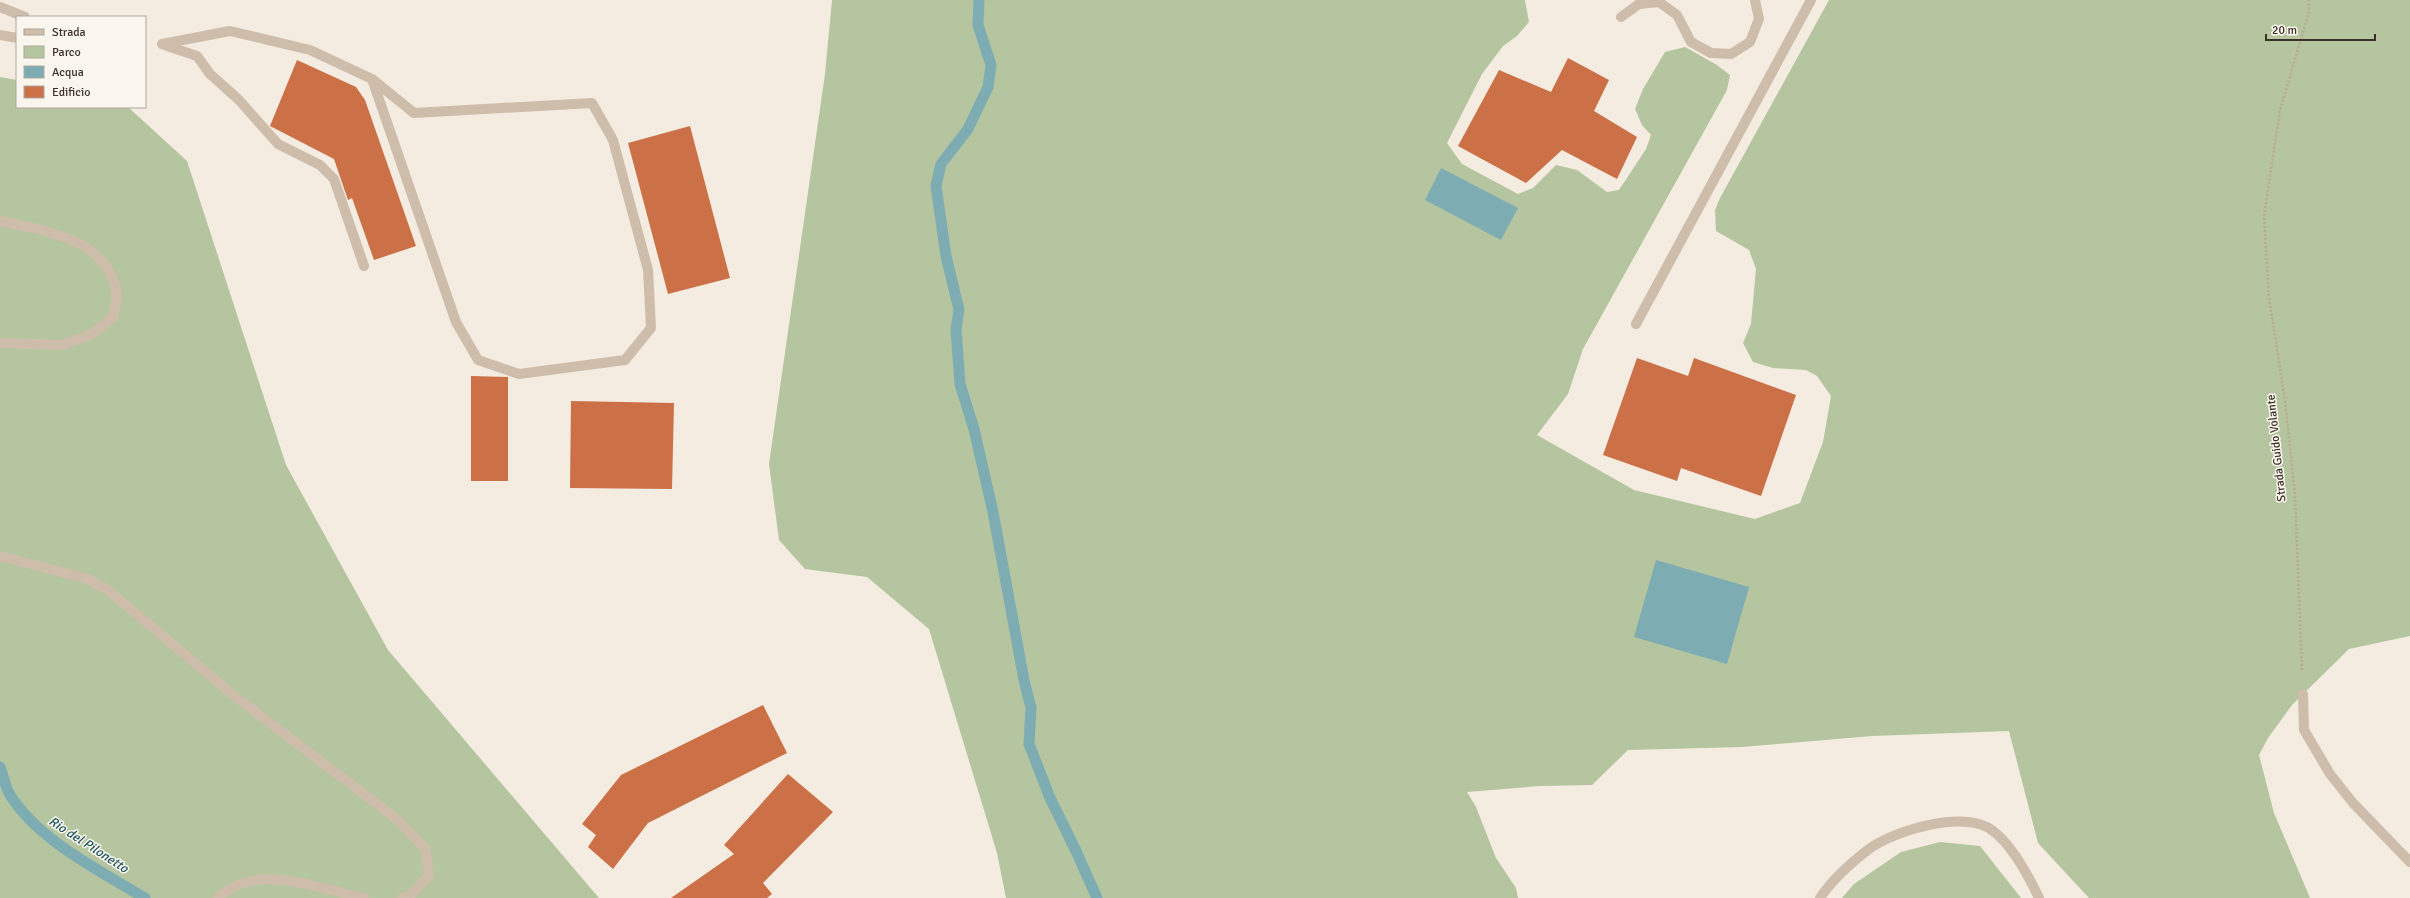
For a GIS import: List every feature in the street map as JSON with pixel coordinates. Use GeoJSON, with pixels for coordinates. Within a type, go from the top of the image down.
{"type":"FeatureCollection","features":[{"type":"Feature","properties":{"kind":"street"},"geometry":{"type":"LineString","coordinates":[[1621,17],[1639,4],[1659,2],[1677,15],[1690,42],[1711,53],[1731,54],[1750,42],[1759,19],[1755,0]]}},
{"type":"Feature","properties":{"kind":"street"},"geometry":{"type":"LineString","coordinates":[[1636,324],[1811,0]]}},
{"type":"Feature","properties":{"kind":"street"},"geometry":{"type":"LineString","coordinates":[[0,7],[22,16]]}},
{"type":"Feature","properties":{"kind":"street"},"geometry":{"type":"LineString","coordinates":[[364,266],[334,179],[320,165],[278,144],[239,100],[210,74],[197,56],[162,44],[230,31],[310,50],[372,79],[414,113],[592,103],[613,140],[648,270],[651,328],[625,360],[519,374],[478,360],[456,322],[372,79]]}},
{"type":"Feature","properties":{"kind":"street"},"geometry":{"type":"LineString","coordinates":[[0,35],[16,38]]}},
{"type":"Feature","properties":{"kind":"street"},"geometry":{"type":"LineString","coordinates":[[0,221],[56,233],[90,248],[109,272],[117,296],[113,317],[92,334],[63,345],[0,343]]}},
{"type":"Feature","properties":{"kind":"street"},"geometry":{"type":"LineString","coordinates":[[0,556],[88,579],[108,590],[232,694],[398,820],[425,848],[429,876],[410,896],[402,898]]}},
{"type":"Feature","properties":{"kind":"street"},"geometry":{"type":"LineString","coordinates":[[2303,694],[2304,730],[2330,774],[2353,803],[2410,862]]}},
{"type":"Feature","properties":{"kind":"street"},"geometry":{"type":"LineString","coordinates":[[1820,898],[1854,862],[1876,845],[1902,832],[1940,823],[1970,821],[1993,830],[2015,856],[2039,898]]}},
{"type":"Feature","properties":{"kind":"street"},"geometry":{"type":"LineString","coordinates":[[218,898],[240,882],[284,880],[364,898]]}},
{"type":"Feature","properties":{"kind":"path","name":"Strada Guido Volante"},"geometry":{"type":"LineString","coordinates":[[2303,694],[2295,495],[2285,400],[2269,298],[2264,216],[2280,110],[2309,12],[2309,0]]}},
{"type":"Feature","properties":{"kind":"green space"},"geometry":{"type":"Polygon","coordinates":[[[832,0],[1525,0],[1529,22],[1517,36],[1503,46],[1482,74],[1447,143],[1462,164],[1518,194],[1533,188],[1556,165],[1577,170],[1607,192],[1619,190],[1646,149],[1651,135],[1642,125],[1635,109],[1643,89],[1665,52],[1685,47],[1717,65],[1730,75],[1727,90],[1583,349],[1568,394],[1537,435],[1634,490],[1755,519],[1800,503],[1823,442],[1831,396],[1817,376],[1806,370],[1773,368],[1753,362],[1743,343],[1751,324],[1756,269],[1749,250],[1716,231],[1715,210],[1720,198],[1829,0],[2410,0],[2410,636],[2349,649],[2292,705],[2268,738],[2259,755],[2274,813],[2310,898],[2089,898],[2038,843],[2009,731],[1872,736],[1742,747],[1628,750],[1592,785],[1540,786],[1467,792],[1476,807],[1496,858],[1516,888],[1518,898],[1006,898],[997,853],[929,629],[867,577],[805,569],[779,540],[769,464],[825,74],[832,0]]]}},
{"type":"Feature","properties":{"kind":"green space"},"geometry":{"type":"Polygon","coordinates":[[[0,77],[16,80],[16,108],[129,108],[187,161],[286,465],[388,650],[599,898],[0,898],[0,77]]]}},
{"type":"Feature","properties":{"kind":"green space"},"geometry":{"type":"Polygon","coordinates":[[[1940,842],[1980,846],[2021,898],[1842,898],[1854,884],[1901,852],[1940,842]]]}},
{"type":"Feature","properties":{"kind":"water"},"geometry":{"type":"Polygon","coordinates":[[[1441,168],[1518,208],[1501,240],[1425,200],[1441,168]]]}},
{"type":"Feature","properties":{"kind":"water"},"geometry":{"type":"Polygon","coordinates":[[[1656,560],[1749,587],[1727,664],[1634,637],[1656,560]]]}},
{"type":"Feature","properties":{"kind":"building"},"geometry":{"type":"Polygon","coordinates":[[[1568,58],[1609,80],[1594,111],[1637,137],[1617,179],[1562,150],[1526,183],[1458,146],[1499,70],[1551,92],[1568,58]]]}},
{"type":"Feature","properties":{"kind":"building"},"geometry":{"type":"Polygon","coordinates":[[[297,60],[356,87],[365,100],[416,246],[374,260],[352,198],[348,200],[334,159],[270,126],[297,60]]]}},
{"type":"Feature","properties":{"kind":"building"},"geometry":{"type":"Polygon","coordinates":[[[690,126],[730,278],[668,294],[628,143],[690,126]]]}},
{"type":"Feature","properties":{"kind":"building"},"geometry":{"type":"Polygon","coordinates":[[[1637,358],[1688,376],[1694,358],[1796,395],[1761,496],[1681,468],[1677,481],[1603,455],[1637,358]]]}},
{"type":"Feature","properties":{"kind":"building"},"geometry":{"type":"Polygon","coordinates":[[[471,376],[508,377],[508,481],[471,481],[471,376]]]}},
{"type":"Feature","properties":{"kind":"building"},"geometry":{"type":"Polygon","coordinates":[[[571,401],[674,403],[672,489],[570,488],[571,401]]]}},
{"type":"Feature","properties":{"kind":"building"},"geometry":{"type":"Polygon","coordinates":[[[763,705],[787,753],[648,823],[613,869],[588,847],[596,835],[582,824],[621,775],[763,705]]]}},
{"type":"Feature","properties":{"kind":"building"},"geometry":{"type":"Polygon","coordinates":[[[788,774],[833,812],[763,883],[772,894],[767,898],[671,898],[734,854],[724,845],[788,774]]]}},
{"type":"Feature","properties":{"kind":"waterway"},"geometry":{"type":"LineString","coordinates":[[979,0],[978,25],[991,65],[988,87],[968,129],[941,164],[936,186],[946,256],[959,310],[956,329],[960,384],[974,429],[993,512],[1024,680],[1031,708],[1029,744],[1050,798],[1097,898]]}},
{"type":"Feature","properties":{"kind":"waterway","name":"Rio del Pilonetto"},"geometry":{"type":"LineString","coordinates":[[0,767],[9,793],[21,810],[35,825],[70,853],[145,898]]}}]}
